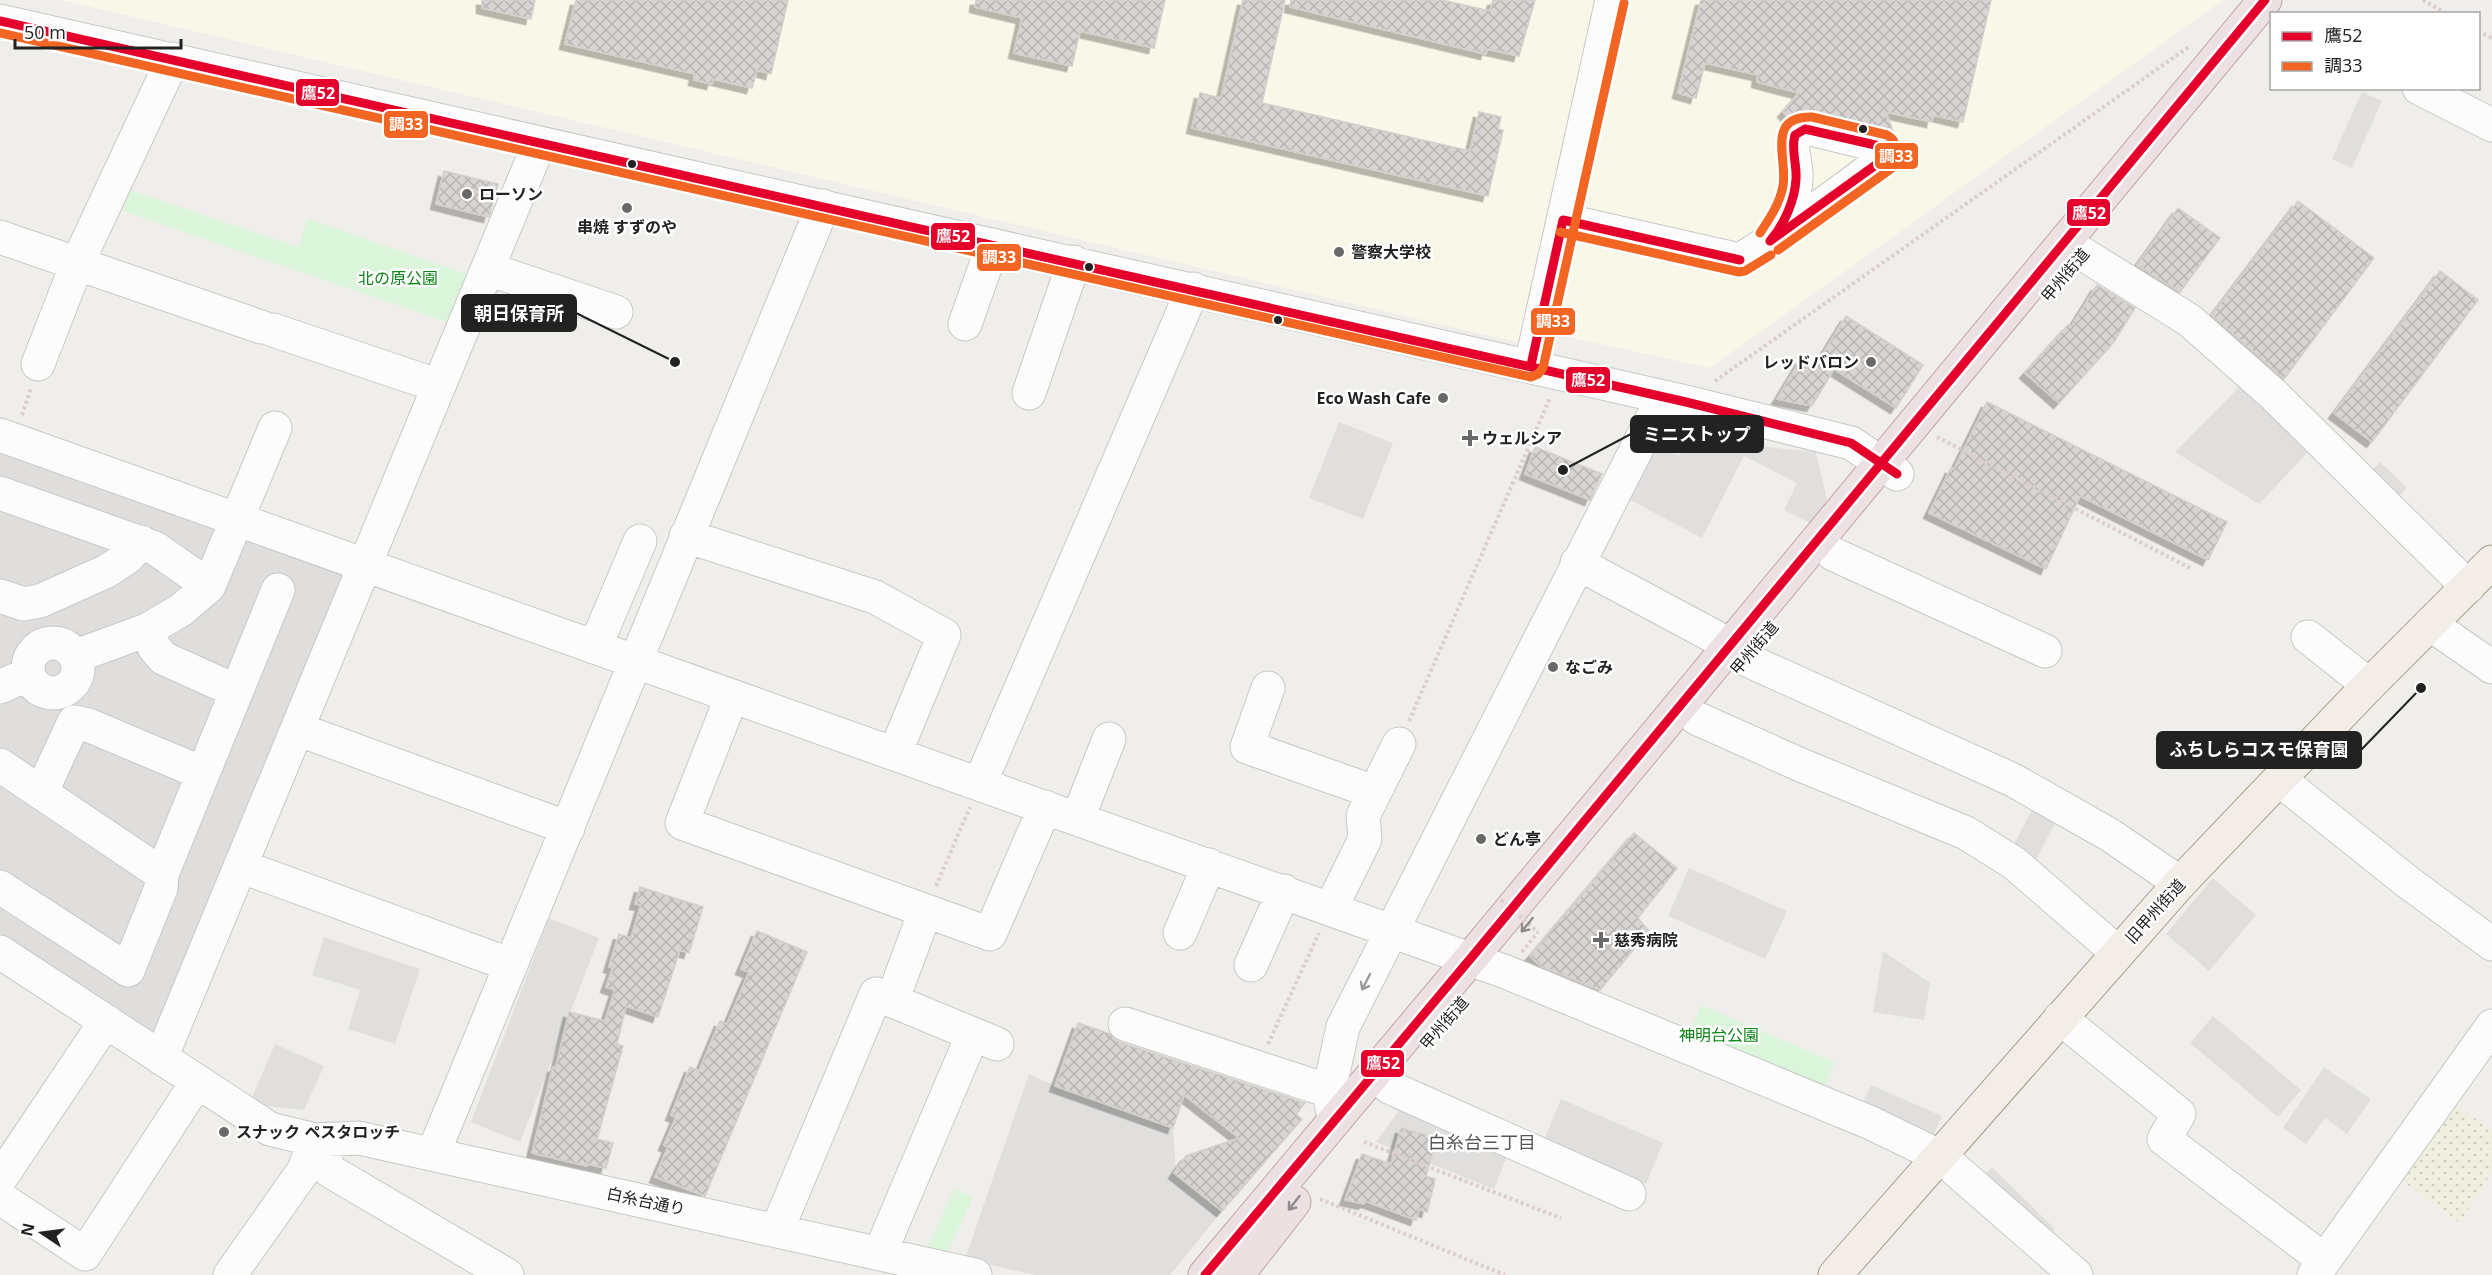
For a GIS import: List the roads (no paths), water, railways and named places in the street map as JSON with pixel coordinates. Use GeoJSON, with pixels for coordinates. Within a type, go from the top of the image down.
{"type":"FeatureCollection","features":[{"type":"Feature","properties":{"kind":"highway","name":"甲州街道"},"geometry":{"type":"LineString","coordinates":[[1237,1275],[1348,1134],[1389,1087],[1481,963],[1889,468],[2265,0]]}},
{"type":"Feature","properties":{"kind":"highway"},"geometry":{"type":"LineString","coordinates":[[2281,12],[2290,0]]}},
{"type":"Feature","properties":{"kind":"highway","name":"甲州街道"},"geometry":{"type":"LineString","coordinates":[[1205,1275],[1332,1106],[1481,963],[1696,718],[1738,652],[1833,554],[1889,468],[1929,433],[2083,254],[2270,24]]}},
{"type":"Feature","properties":{"kind":"main road","name":"旧甲州街道"},"geometry":{"type":"LineString","coordinates":[[1835,1275],[2180,883],[2369,685],[2492,562]]}},
{"type":"Feature","properties":{"kind":"street"},"geometry":{"type":"LineString","coordinates":[[1546,369],[1563,220],[1612,0]]}},
{"type":"Feature","properties":{"kind":"street"},"geometry":{"type":"LineString","coordinates":[[0,21],[1674,399],[1851,443],[1889,468]]}},
{"type":"Feature","properties":{"kind":"street"},"geometry":{"type":"LineString","coordinates":[[38,364],[77,264],[173,59]]}},
{"type":"Feature","properties":{"kind":"street"},"geometry":{"type":"LineString","coordinates":[[2423,90],[2492,125]]}},
{"type":"Feature","properties":{"kind":"street"},"geometry":{"type":"LineString","coordinates":[[1563,220],[1740,260],[1834,197],[1884,159],[1884,147],[1812,129],[1804,129],[1795,135],[1792,160],[1796,171],[1806,185],[1822,194],[1834,197]]}},
{"type":"Feature","properties":{"kind":"street"},"geometry":{"type":"LineString","coordinates":[[162,1058],[539,144]]}},
{"type":"Feature","properties":{"kind":"street"},"geometry":{"type":"LineString","coordinates":[[1768,243],[1789,207],[1795,190],[1796,171]]}},
{"type":"Feature","properties":{"kind":"street"},"geometry":{"type":"LineString","coordinates":[[433,1155],[637,662],[686,536],[824,206]]}},
{"type":"Feature","properties":{"kind":"street"},"geometry":{"type":"LineString","coordinates":[[0,237],[439,386]]}},
{"type":"Feature","properties":{"kind":"street"},"geometry":{"type":"LineString","coordinates":[[965,324],[993,245]]}},
{"type":"Feature","properties":{"kind":"street"},"geometry":{"type":"LineString","coordinates":[[2083,254],[2189,320],[2274,395],[2468,587]]}},
{"type":"Feature","properties":{"kind":"street"},"geometry":{"type":"LineString","coordinates":[[1029,393],[1074,262]]}},
{"type":"Feature","properties":{"kind":"street"},"geometry":{"type":"LineString","coordinates":[[488,268],[616,312]]}},
{"type":"Feature","properties":{"kind":"street"},"geometry":{"type":"LineString","coordinates":[[980,783],[1193,289]]}},
{"type":"Feature","properties":{"kind":"street"},"geometry":{"type":"LineString","coordinates":[[1125,1024],[1257,1068],[1332,1106],[1343,1027],[1577,563],[1674,399]]}},
{"type":"Feature","properties":{"kind":"street"},"geometry":{"type":"LineString","coordinates":[[14,680],[37,647],[45,643],[63,644],[76,656],[147,630],[181,610],[209,585],[238,520],[274,428]]}},
{"type":"Feature","properties":{"kind":"street"},"geometry":{"type":"LineString","coordinates":[[7,438],[1481,963],[1871,1124],[1941,1157],[2076,1275]]}},
{"type":"Feature","properties":{"kind":"street"},"geometry":{"type":"LineString","coordinates":[[0,493],[156,548],[209,585]]}},
{"type":"Feature","properties":{"kind":"street"},"geometry":{"type":"LineString","coordinates":[[686,536],[875,597],[944,635],[895,753]]}},
{"type":"Feature","properties":{"kind":"street"},"geometry":{"type":"LineString","coordinates":[[596,647],[640,540]]}},
{"type":"Feature","properties":{"kind":"street"},"geometry":{"type":"LineString","coordinates":[[0,596],[24,604],[40,601],[107,571],[128,557],[141,542]]}},
{"type":"Feature","properties":{"kind":"street"},"geometry":{"type":"LineString","coordinates":[[1833,554],[2045,651]]}},
{"type":"Feature","properties":{"kind":"street"},"geometry":{"type":"LineString","coordinates":[[1577,563],[1738,652],[2013,780],[2110,835],[2180,883]]}},
{"type":"Feature","properties":{"kind":"street"},"geometry":{"type":"LineString","coordinates":[[0,887],[128,970],[162,888],[162,874],[278,590]]}},
{"type":"Feature","properties":{"kind":"street"},"geometry":{"type":"LineString","coordinates":[[2430,624],[2492,668]]}},
{"type":"Feature","properties":{"kind":"street"},"geometry":{"type":"LineString","coordinates":[[147,630],[154,647],[163,658],[236,691]]}},
{"type":"Feature","properties":{"kind":"street"},"geometry":{"type":"LineString","coordinates":[[2308,637],[2369,685]]}},
{"type":"Feature","properties":{"kind":"street"},"geometry":{"type":"LineString","coordinates":[[1268,688],[1246,747],[1374,792]]}},
{"type":"Feature","properties":{"kind":"street"},"geometry":{"type":"LineString","coordinates":[[732,696],[682,823],[926,912],[990,934],[1044,807]]}},
{"type":"Feature","properties":{"kind":"street"},"geometry":{"type":"LineString","coordinates":[[1696,718],[1801,765],[1966,833],[2014,863],[2118,953]]}},
{"type":"Feature","properties":{"kind":"street"},"geometry":{"type":"LineString","coordinates":[[41,793],[74,722],[88,725],[202,773]]}},
{"type":"Feature","properties":{"kind":"street"},"geometry":{"type":"LineString","coordinates":[[297,729],[568,828]]}},
{"type":"Feature","properties":{"kind":"street"},"geometry":{"type":"LineString","coordinates":[[1078,818],[1109,739]]}},
{"type":"Feature","properties":{"kind":"street"},"geometry":{"type":"LineString","coordinates":[[1331,908],[1365,839],[1363,816],[1399,744]]}},
{"type":"Feature","properties":{"kind":"street"},"geometry":{"type":"LineString","coordinates":[[0,765],[162,874]]}},
{"type":"Feature","properties":{"kind":"street"},"geometry":{"type":"LineString","coordinates":[[2280,780],[2400,876],[2492,944]]}},
{"type":"Feature","properties":{"kind":"street"},"geometry":{"type":"LineString","coordinates":[[1180,933],[1209,865]]}},
{"type":"Feature","properties":{"kind":"street"},"geometry":{"type":"LineString","coordinates":[[240,866],[511,965]]}},
{"type":"Feature","properties":{"kind":"street"},"geometry":{"type":"LineString","coordinates":[[1251,965],[1284,891]]}},
{"type":"Feature","properties":{"kind":"street"},"geometry":{"type":"LineString","coordinates":[[892,1001],[926,912]]}},
{"type":"Feature","properties":{"kind":"street","name":"白糸台通り"},"geometry":{"type":"LineString","coordinates":[[0,952],[270,1129],[315,1140],[358,1138],[975,1275]]}},
{"type":"Feature","properties":{"kind":"street"},"geometry":{"type":"LineString","coordinates":[[777,1230],[876,994],[985,1039],[880,1253]]}},
{"type":"Feature","properties":{"kind":"street"},"geometry":{"type":"LineString","coordinates":[[2060,1018],[2179,1114],[2164,1139],[2319,1268],[2492,1026]]}},
{"type":"Feature","properties":{"kind":"street"},"geometry":{"type":"LineString","coordinates":[[0,1179],[106,1021]]}},
{"type":"Feature","properties":{"kind":"street"},"geometry":{"type":"LineString","coordinates":[[0,1198],[85,1254],[197,1082]]}},
{"type":"Feature","properties":{"kind":"street"},"geometry":{"type":"LineString","coordinates":[[1389,1087],[1629,1194]]}},
{"type":"Feature","properties":{"kind":"street"},"geometry":{"type":"LineString","coordinates":[[230,1275],[304,1170],[315,1140]]}},
{"type":"Feature","properties":{"kind":"street"},"geometry":{"type":"LineString","coordinates":[[315,1140],[330,1171],[507,1275]]}},
{"type":"Feature","properties":{"kind":"place","name":"ローソン"},"geometry":{"type":"Point","coordinates":[467,194]}},
{"type":"Feature","properties":{"kind":"place","name":"串焼 すずのや"},"geometry":{"type":"Point","coordinates":[627,208]}},
{"type":"Feature","properties":{"kind":"place","name":"警察大学校"},"geometry":{"type":"Point","coordinates":[1339,252]}},
{"type":"Feature","properties":{"kind":"place","name":"朝日保育所"},"geometry":{"type":"Point","coordinates":[675,362]}},
{"type":"Feature","properties":{"kind":"place","name":"レッドバロン"},"geometry":{"type":"Point","coordinates":[1871,362]}},
{"type":"Feature","properties":{"kind":"place","name":"Eco Wash Cafe"},"geometry":{"type":"Point","coordinates":[1443,398]}},
{"type":"Feature","properties":{"kind":"place","name":"ウェルシア"},"geometry":{"type":"Point","coordinates":[1470,438]}},
{"type":"Feature","properties":{"kind":"place","name":"ミニストップ"},"geometry":{"type":"Point","coordinates":[1563,470]}},
{"type":"Feature","properties":{"kind":"place","name":"なごみ"},"geometry":{"type":"Point","coordinates":[1553,667]}},
{"type":"Feature","properties":{"kind":"place","name":"ふちしらコスモ保育園"},"geometry":{"type":"Point","coordinates":[2421,688]}},
{"type":"Feature","properties":{"kind":"place","name":"どん亭"},"geometry":{"type":"Point","coordinates":[1481,839]}},
{"type":"Feature","properties":{"kind":"place","name":"慈秀病院"},"geometry":{"type":"Point","coordinates":[1601,940]}},
{"type":"Feature","properties":{"kind":"place","name":"スナック ペスタロッチ"},"geometry":{"type":"Point","coordinates":[224,1132]}},
{"type":"Feature","properties":{"kind":"district","name":"白糸台三丁目"},"geometry":{"type":"Point","coordinates":[1482,1142]}},
{"type":"Feature","properties":{"kind":"park label","name":"北の原公園"},"geometry":{"type":"Point","coordinates":[398,278]}},
{"type":"Feature","properties":{"kind":"park label","name":"神明台公園"},"geometry":{"type":"Point","coordinates":[1719,1035]}}]}
